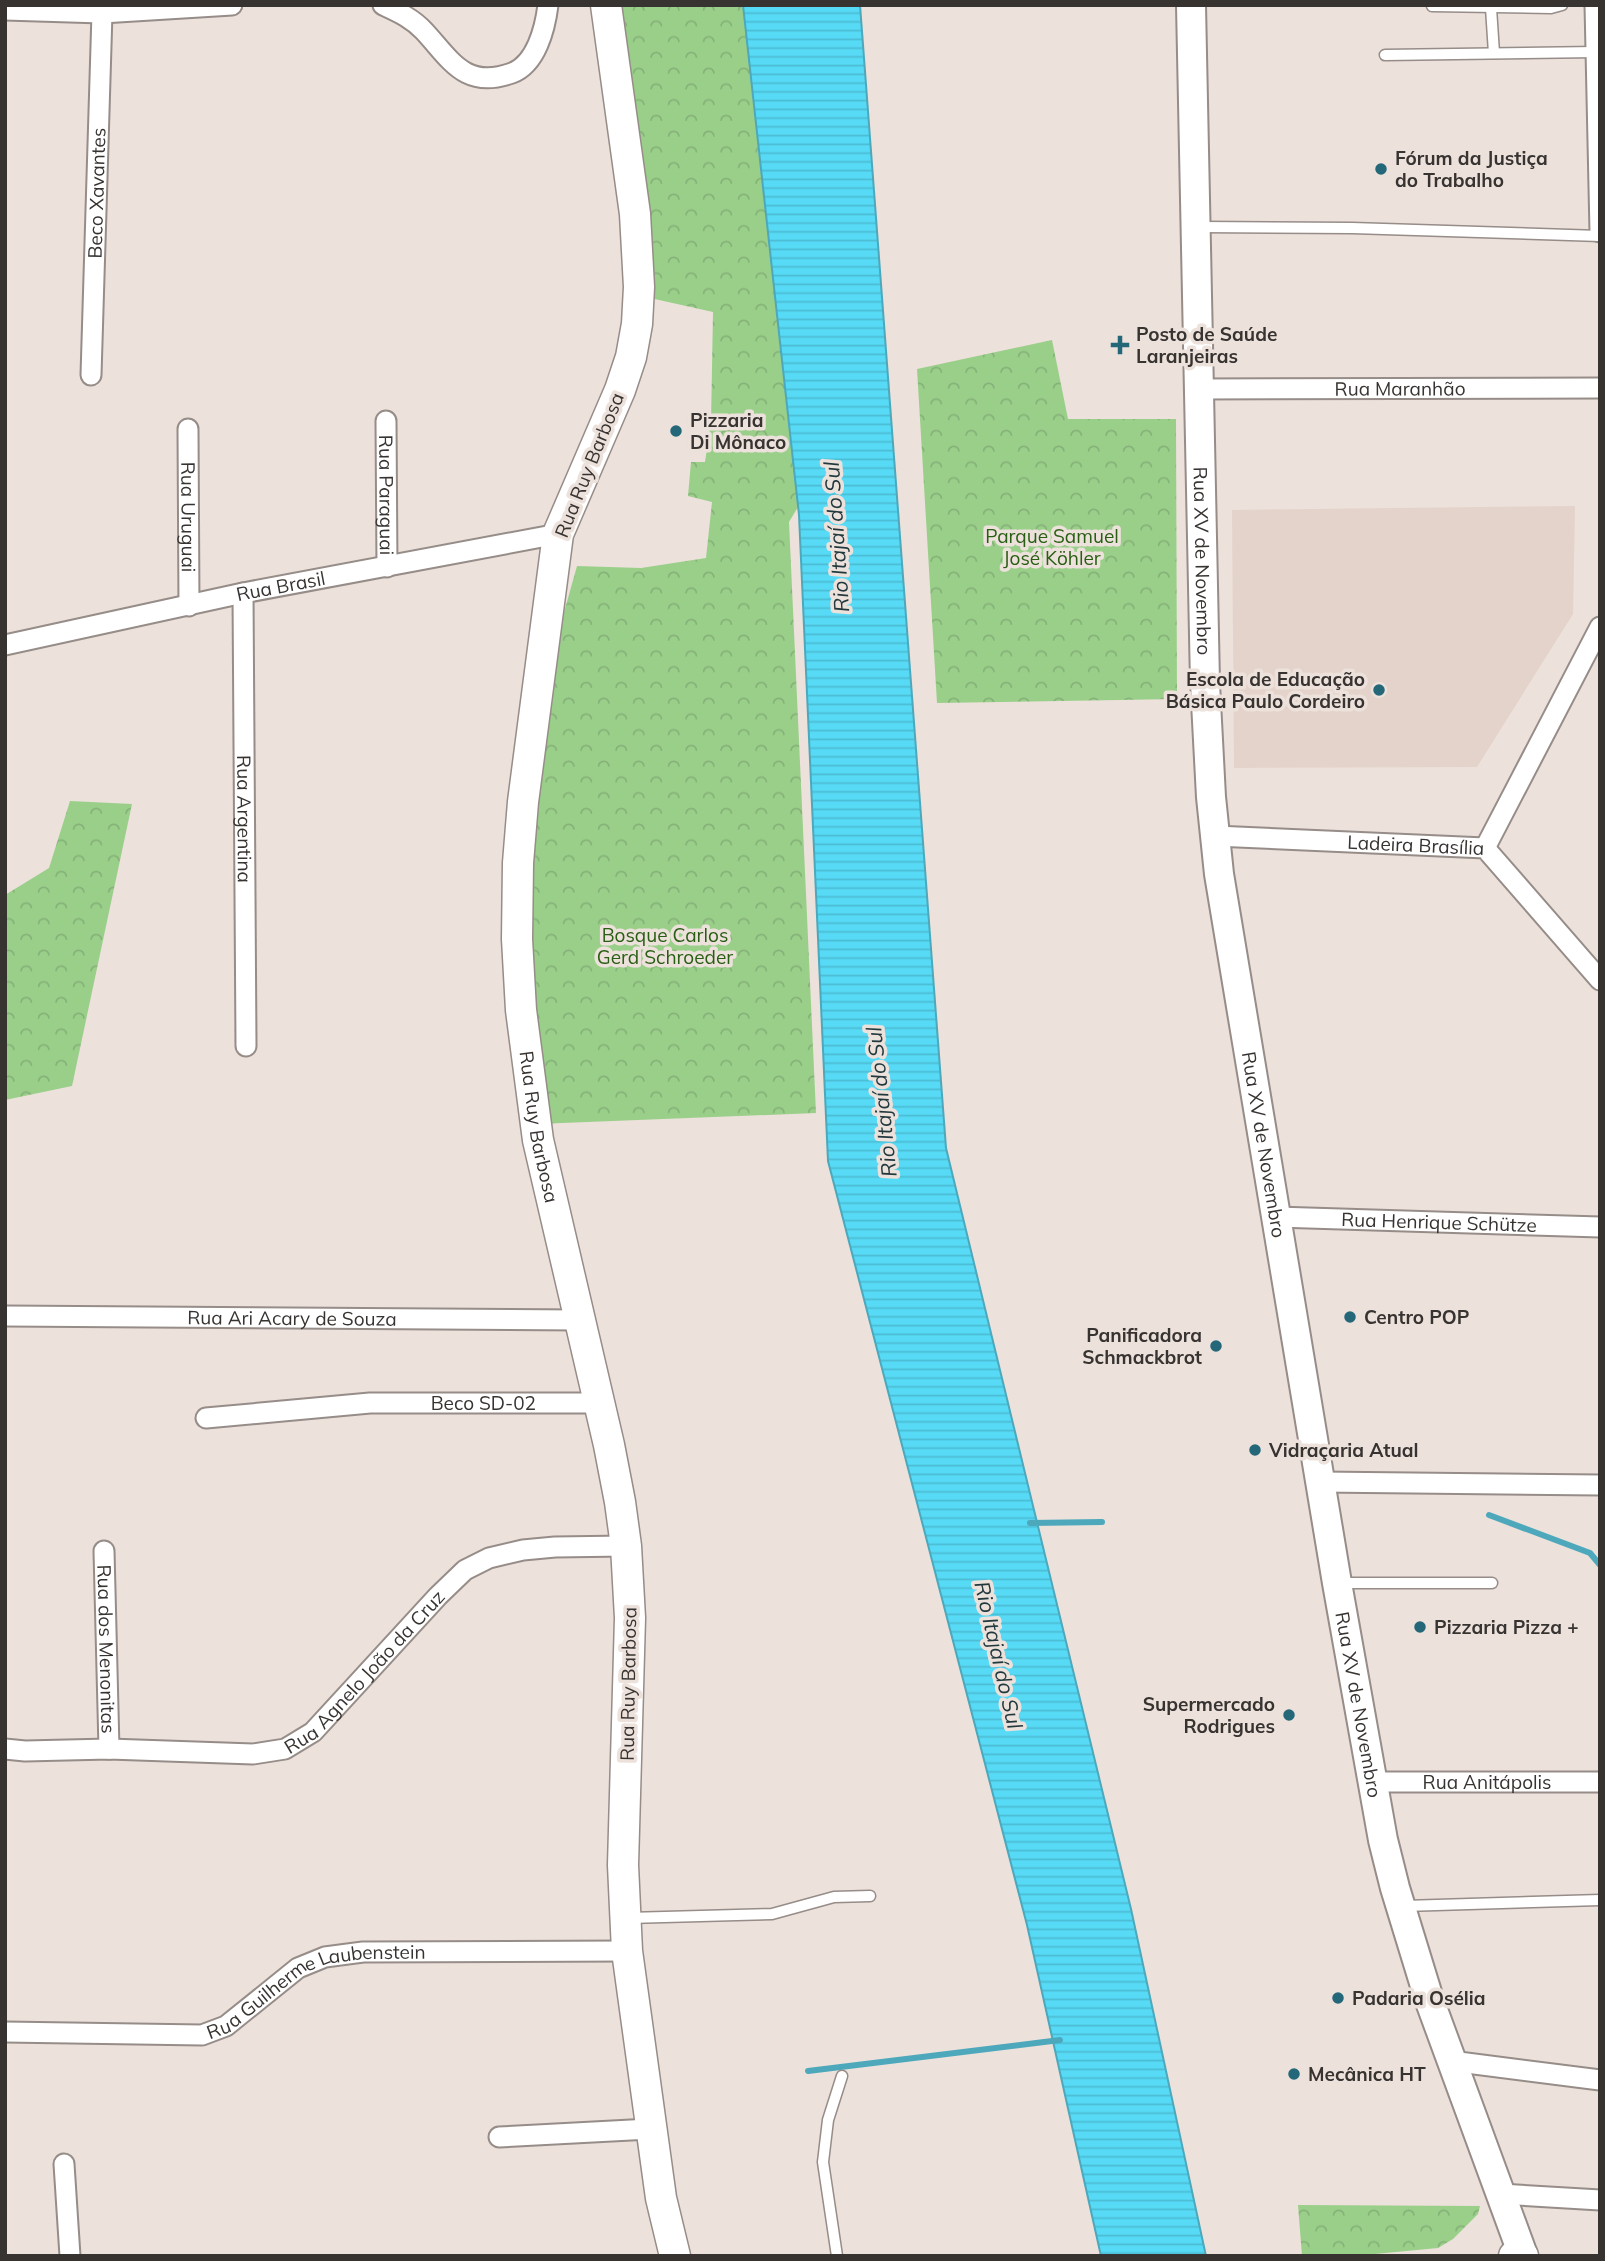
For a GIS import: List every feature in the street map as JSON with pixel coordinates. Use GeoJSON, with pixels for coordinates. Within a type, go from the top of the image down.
{"type":"FeatureCollection","features":[{"type":"Feature","properties":{"kind":"main road","name":"Rua Ruy Barbosa"},"geometry":{"type":"LineString","coordinates":[[606,5],[635,214],[639,287],[637,324],[631,357],[620,390],[558,534],[523,802],[518,863],[517,939],[520,1010],[538,1140],[615,1479],[626,1546],[630,1618],[624,1918],[650,2129],[661,2197],[675,2256]]}},
{"type":"Feature","properties":{"kind":"main road","name":"Rua XV de Novembro"},"geometry":{"type":"LineString","coordinates":[[1191,5],[1205,683],[1214,836],[1337,1583],[1383,1840],[1429,1999],[1520,2255]]}},
{"type":"Feature","properties":{"kind":"street"},"geometry":{"type":"LineString","coordinates":[[5,10],[102,13],[232,5]]}},
{"type":"Feature","properties":{"kind":"street"},"geometry":{"type":"LineString","coordinates":[[383,5],[404,14],[456,65],[473,77],[495,79],[520,71],[534,53],[548,5]]}},
{"type":"Feature","properties":{"kind":"street"},"geometry":{"type":"LineString","coordinates":[[1595,5],[1600,234]]}},
{"type":"Feature","properties":{"kind":"street","name":"Beco Xavantes"},"geometry":{"type":"LineString","coordinates":[[92,374],[102,13]]}},
{"type":"Feature","properties":{"kind":"street","name":"Rua Maranhão"},"geometry":{"type":"LineString","coordinates":[[1199,389],[1600,388]]}},
{"type":"Feature","properties":{"kind":"street","name":"Rua Paraguai"},"geometry":{"type":"LineString","coordinates":[[386,421],[387,567]]}},
{"type":"Feature","properties":{"kind":"street","name":"Rua Uruguai"},"geometry":{"type":"LineString","coordinates":[[188,429],[189,606]]}},
{"type":"Feature","properties":{"kind":"street","name":"Rua Brasil"},"geometry":{"type":"LineString","coordinates":[[5,645],[243,593],[558,534]]}},
{"type":"Feature","properties":{"kind":"street","name":"Rua Argentina"},"geometry":{"type":"LineString","coordinates":[[243,593],[246,1046]]}},
{"type":"Feature","properties":{"kind":"street"},"geometry":{"type":"LineString","coordinates":[[1485,848],[1600,627]]}},
{"type":"Feature","properties":{"kind":"street","name":"Ladeira Brasília"},"geometry":{"type":"LineString","coordinates":[[1214,836],[1485,848],[1600,980]]}},
{"type":"Feature","properties":{"kind":"street","name":"Rua Henrique Schütze"},"geometry":{"type":"LineString","coordinates":[[1276,1217],[1600,1227]]}},
{"type":"Feature","properties":{"kind":"street","name":"Rua Ari Acary de Souza"},"geometry":{"type":"LineString","coordinates":[[5,1316],[580,1320]]}},
{"type":"Feature","properties":{"kind":"street","name":"Beco SD-02"},"geometry":{"type":"LineString","coordinates":[[206,1418],[370,1403],[598,1404]]}},
{"type":"Feature","properties":{"kind":"street"},"geometry":{"type":"LineString","coordinates":[[1320,1482],[1600,1485]]}},
{"type":"Feature","properties":{"kind":"street","name":"Rua Agnelo João da Cruz"},"geometry":{"type":"LineString","coordinates":[[5,1749],[253,1754],[285,1749],[313,1732],[465,1570],[489,1558],[523,1550],[626,1546]]}},
{"type":"Feature","properties":{"kind":"street","name":"Rua dos Menonitas"},"geometry":{"type":"LineString","coordinates":[[104,1551],[109,1749]]}},
{"type":"Feature","properties":{"kind":"street","name":"Rua Anitápolis"},"geometry":{"type":"LineString","coordinates":[[1373,1782],[1600,1782]]}},
{"type":"Feature","properties":{"kind":"street","name":"Rua Guilherme Laubenstein"},"geometry":{"type":"LineString","coordinates":[[5,2032],[202,2035],[226,2026],[298,1968],[325,1957],[363,1952],[627,1951]]}},
{"type":"Feature","properties":{"kind":"street"},"geometry":{"type":"LineString","coordinates":[[1451,2061],[1600,2080]]}},
{"type":"Feature","properties":{"kind":"street"},"geometry":{"type":"LineString","coordinates":[[499,2137],[650,2129]]}},
{"type":"Feature","properties":{"kind":"street"},"geometry":{"type":"LineString","coordinates":[[64,2164],[70,2256]]}},
{"type":"Feature","properties":{"kind":"street"},"geometry":{"type":"LineString","coordinates":[[1500,2194],[1600,2200]]}},
{"type":"Feature","properties":{"kind":"lane"},"geometry":{"type":"LineString","coordinates":[[1432,6],[1551,8],[1562,5]]}},
{"type":"Feature","properties":{"kind":"lane"},"geometry":{"type":"LineString","coordinates":[[1492,8],[1494,53]]}},
{"type":"Feature","properties":{"kind":"lane"},"geometry":{"type":"LineString","coordinates":[[1385,55],[1596,52]]}},
{"type":"Feature","properties":{"kind":"lane"},"geometry":{"type":"LineString","coordinates":[[1196,227],[1600,234]]}},
{"type":"Feature","properties":{"kind":"lane"},"geometry":{"type":"LineString","coordinates":[[1337,1583],[1492,1583]]}},
{"type":"Feature","properties":{"kind":"lane"},"geometry":{"type":"LineString","coordinates":[[624,1918],[772,1914],[834,1897],[870,1896]]}},
{"type":"Feature","properties":{"kind":"lane"},"geometry":{"type":"LineString","coordinates":[[1400,1906],[1600,1900]]}},
{"type":"Feature","properties":{"kind":"lane"},"geometry":{"type":"LineString","coordinates":[[837,2256],[823,2162],[828,2120],[842,2076]]}},
{"type":"Feature","properties":{"kind":"shaded area","name":"Escola de Educação Básica Paulo Cordeiro"},"geometry":{"type":"Polygon","coordinates":[[[1575,506],[1573,614],[1477,767],[1234,768],[1232,510],[1575,506]]]}},
{"type":"Feature","properties":{"kind":"green space","name":"Bosque Carlos Gerd Schroeder"},"geometry":{"type":"Polygon","coordinates":[[[621,5],[743,5],[798,507],[789,522],[816,1113],[537,1124],[522,938],[545,680],[577,566],[641,568],[706,558],[712,502],[688,496],[691,462],[705,462],[711,422],[713,312],[650,298],[621,5]]]}},
{"type":"Feature","properties":{"kind":"green space","name":"Parque Samuel José Köhler"},"geometry":{"type":"Polygon","coordinates":[[[1052,340],[1068,419],[1176,419],[1177,699],[937,703],[917,369],[1052,340]]]}},
{"type":"Feature","properties":{"kind":"green space"},"geometry":{"type":"Polygon","coordinates":[[[70,801],[132,804],[72,1086],[5,1100],[5,895],[49,868],[70,801]]]}},
{"type":"Feature","properties":{"kind":"green space"},"geometry":{"type":"Polygon","coordinates":[[[1298,2205],[1480,2206],[1478,2214],[1453,2239],[1438,2248],[1354,2256],[1302,2256],[1298,2205]]]}},
{"type":"Feature","properties":{"kind":"water","name":"Rio Itajaí do Sul"},"geometry":{"type":"Polygon","coordinates":[[[743,5],[860,5],[946,1148],[1131,1909],[1206,2256],[1101,2256],[1027,1925],[828,1161],[799,515],[743,5]]]}},
{"type":"Feature","properties":{"kind":"waterway"},"geometry":{"type":"LineString","coordinates":[[1489,1515],[1590,1553],[1600,1565]]}},
{"type":"Feature","properties":{"kind":"waterway"},"geometry":{"type":"LineString","coordinates":[[1030,1523],[1102,1522]]}},
{"type":"Feature","properties":{"kind":"waterway"},"geometry":{"type":"LineString","coordinates":[[808,2071],[1060,2040]]}},
{"type":"Feature","properties":{"kind":"place","name":"Fórum da Justiça do Trabalho"},"geometry":{"type":"Point","coordinates":[1381,169]}},
{"type":"Feature","properties":{"kind":"place","name":"Posto de Saúde Laranjeiras"},"geometry":{"type":"Point","coordinates":[1120,345]}},
{"type":"Feature","properties":{"kind":"place","name":"Pizzaria Di Mônaco"},"geometry":{"type":"Point","coordinates":[676,431]}},
{"type":"Feature","properties":{"kind":"place","name":"Escola de Educação Básica Paulo Cordeiro"},"geometry":{"type":"Point","coordinates":[1379,690]}},
{"type":"Feature","properties":{"kind":"place","name":"Centro POP"},"geometry":{"type":"Point","coordinates":[1350,1317]}},
{"type":"Feature","properties":{"kind":"place","name":"Panificadora Schmackbrot"},"geometry":{"type":"Point","coordinates":[1216,1346]}},
{"type":"Feature","properties":{"kind":"place","name":"Vidraçaria Atual"},"geometry":{"type":"Point","coordinates":[1255,1450]}},
{"type":"Feature","properties":{"kind":"place","name":"Pizzaria Pizza +"},"geometry":{"type":"Point","coordinates":[1420,1627]}},
{"type":"Feature","properties":{"kind":"place","name":"Supermercado Rodrigues"},"geometry":{"type":"Point","coordinates":[1289,1715]}},
{"type":"Feature","properties":{"kind":"place","name":"Padaria Osélia"},"geometry":{"type":"Point","coordinates":[1338,1998]}},
{"type":"Feature","properties":{"kind":"place","name":"Mecânica HT"},"geometry":{"type":"Point","coordinates":[1294,2074]}}]}
